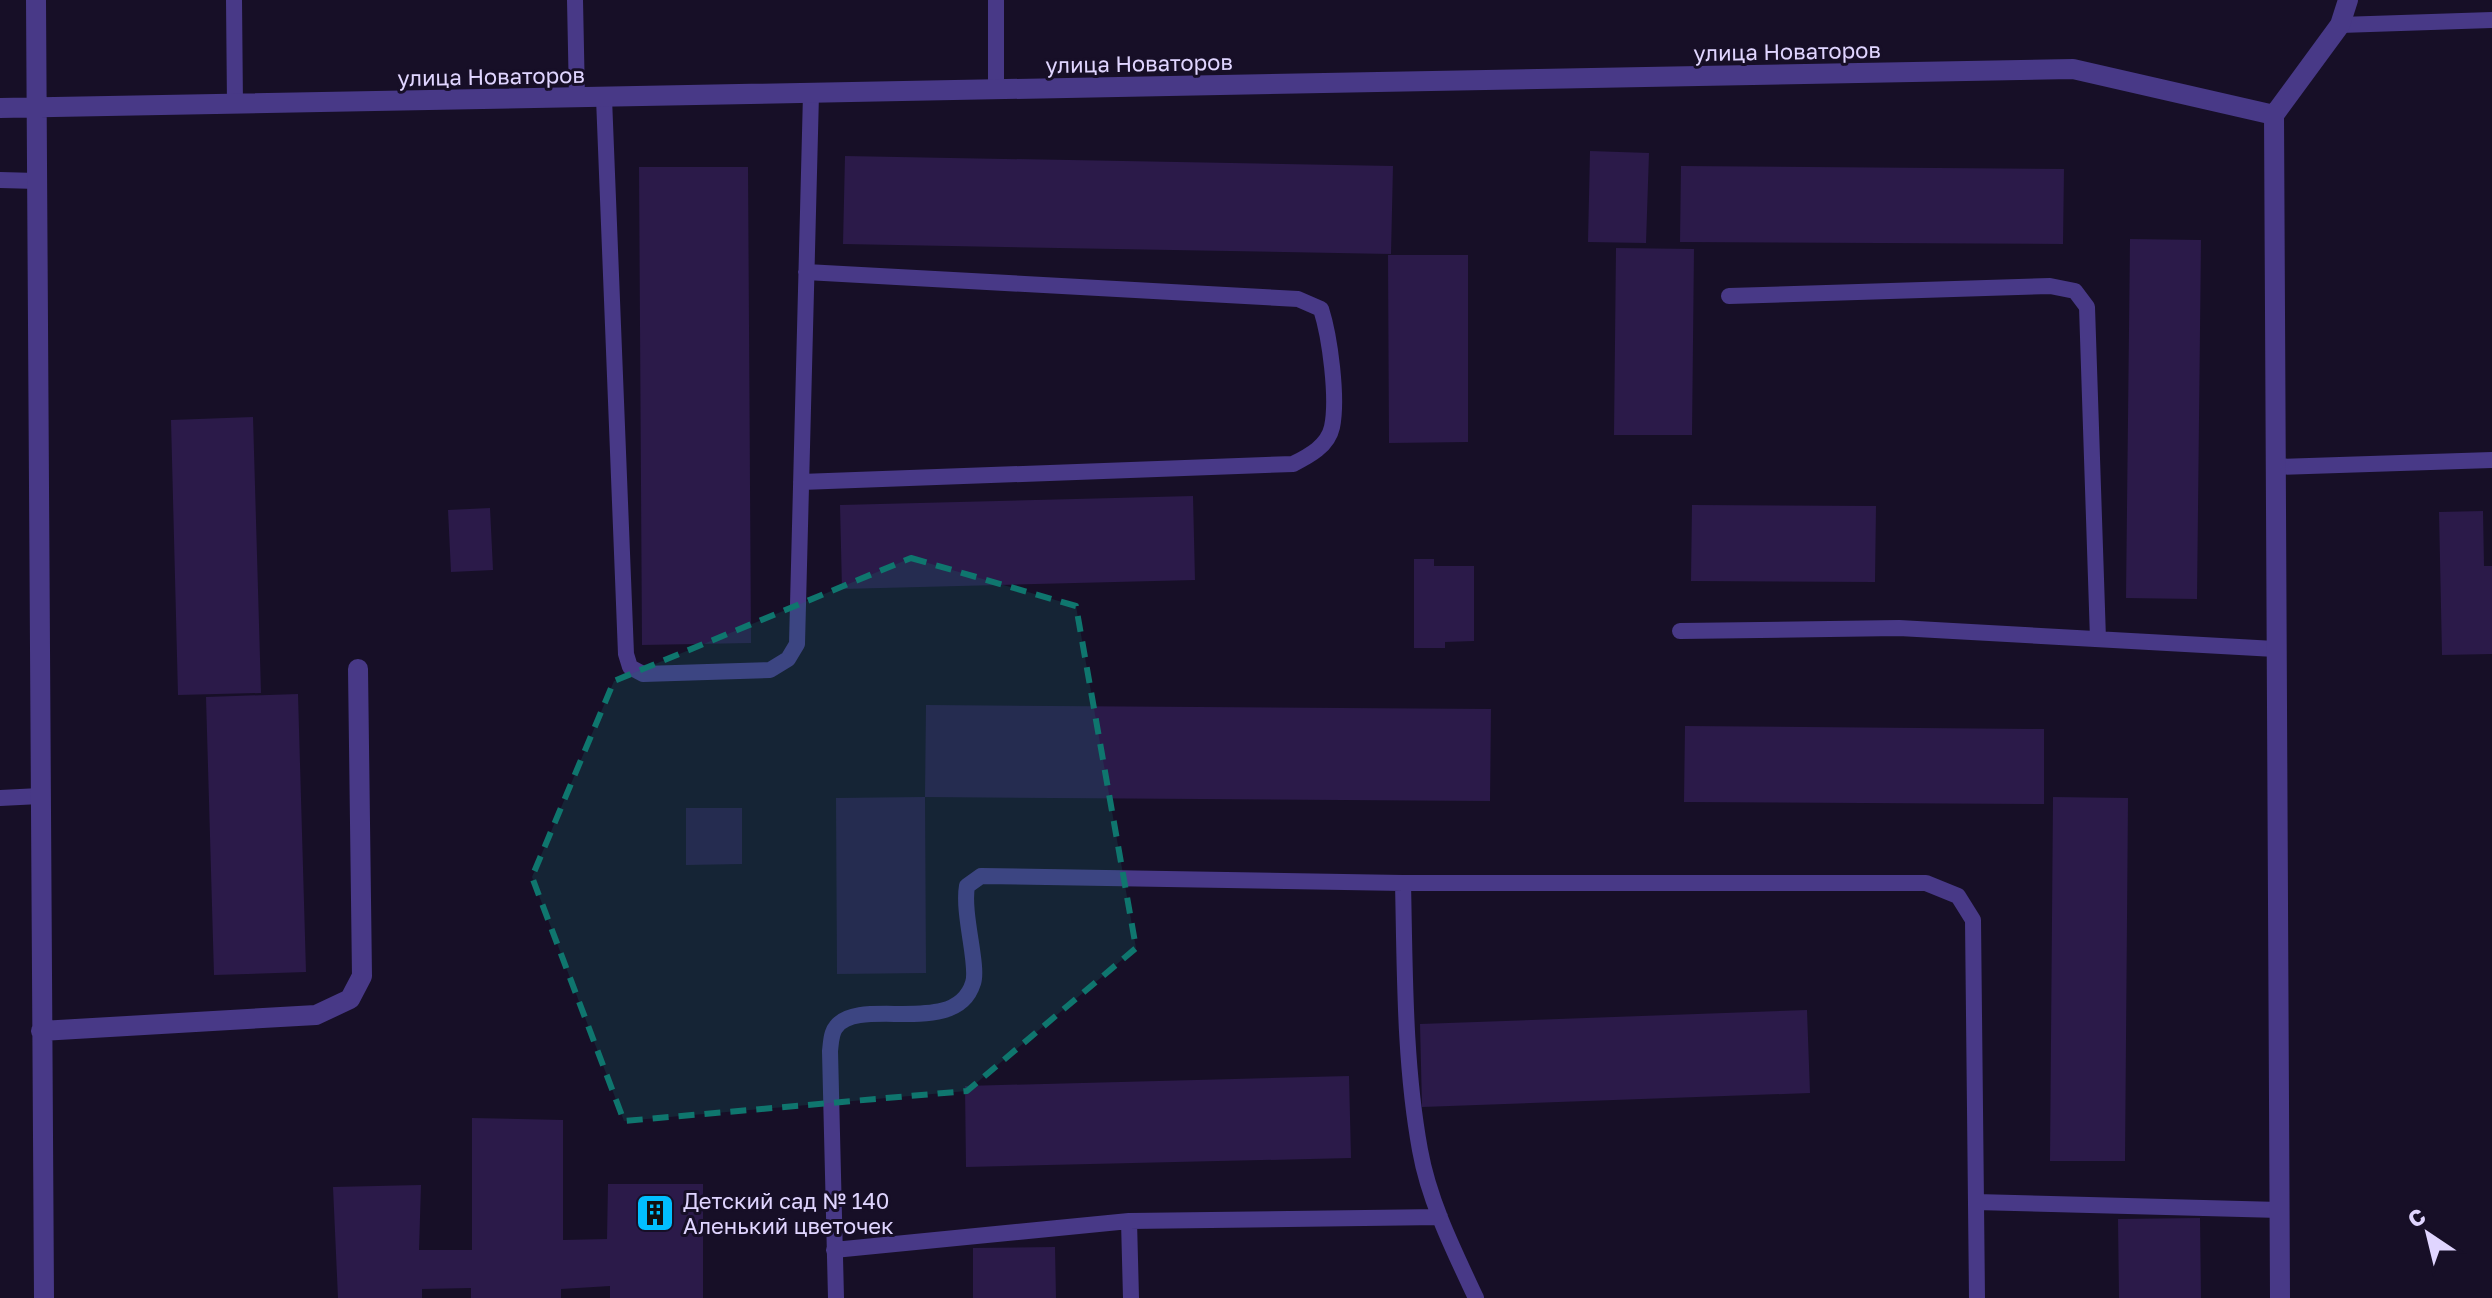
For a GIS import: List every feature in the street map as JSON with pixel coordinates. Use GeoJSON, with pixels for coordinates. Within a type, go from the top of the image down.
{"type":"FeatureCollection","features":[{"type":"Feature","properties":{"kind":"street"},"geometry":{"type":"LineString","coordinates":[[36,0],[44,1298]]}},
{"type":"Feature","properties":{"kind":"street"},"geometry":{"type":"LineString","coordinates":[[2280,1298],[2274,115],[2340,25],[2348,0]]}},
{"type":"Feature","properties":{"kind":"street","name":"улица Новаторов"},"geometry":{"type":"LineString","coordinates":[[0,108],[2073,69],[2274,115]]}},
{"type":"Feature","properties":{"kind":"street"},"geometry":{"type":"LineString","coordinates":[[41,1031],[316,1015],[350,999],[362,976],[358,669]]}},
{"type":"Feature","properties":{"kind":"lane"},"geometry":{"type":"LineString","coordinates":[[234,0],[235,105]]}},
{"type":"Feature","properties":{"kind":"lane"},"geometry":{"type":"LineString","coordinates":[[575,0],[577,98]]}},
{"type":"Feature","properties":{"kind":"lane"},"geometry":{"type":"LineString","coordinates":[[996,0],[996,90]]}},
{"type":"Feature","properties":{"kind":"lane"},"geometry":{"type":"LineString","coordinates":[[2340,25],[2492,20]]}},
{"type":"Feature","properties":{"kind":"lane"},"geometry":{"type":"LineString","coordinates":[[604,98],[626,654],[630,667],[643,674],[770,670],[788,659],[797,644],[811,94]]}},
{"type":"Feature","properties":{"kind":"lane"},"geometry":{"type":"LineString","coordinates":[[0,180],[37,181]]}},
{"type":"Feature","properties":{"kind":"lane"},"geometry":{"type":"LineString","coordinates":[[801,482],[1293,464],[1316,452],[1332,428],[1331,338],[1321,309],[1298,299],[806,272]]}},
{"type":"Feature","properties":{"kind":"lane"},"geometry":{"type":"LineString","coordinates":[[1729,296],[2050,286],[2075,291],[2087,307],[2098,639]]}},
{"type":"Feature","properties":{"kind":"lane"},"geometry":{"type":"LineString","coordinates":[[2275,467],[2492,460]]}},
{"type":"Feature","properties":{"kind":"lane"},"geometry":{"type":"LineString","coordinates":[[1680,631],[1899,628],[2275,649]]}},
{"type":"Feature","properties":{"kind":"lane"},"geometry":{"type":"LineString","coordinates":[[0,798],[40,796]]}},
{"type":"Feature","properties":{"kind":"lane"},"geometry":{"type":"LineString","coordinates":[[836,1298],[830,1051],[834,1028],[846,1017],[942,1011],[963,1002],[974,981],[964,904],[967,886],[981,876],[1403,883],[1926,883],[1958,896],[1973,920],[1977,1298]]}},
{"type":"Feature","properties":{"kind":"lane"},"geometry":{"type":"LineString","coordinates":[[1403,883],[1406,1020],[1420,1152],[1440,1217],[1476,1298]]}},
{"type":"Feature","properties":{"kind":"lane"},"geometry":{"type":"LineString","coordinates":[[1976,1202],[2280,1210]]}},
{"type":"Feature","properties":{"kind":"lane"},"geometry":{"type":"LineString","coordinates":[[834,1250],[1129,1221],[1440,1217]]}},
{"type":"Feature","properties":{"kind":"lane"},"geometry":{"type":"LineString","coordinates":[[1129,1221],[1131,1298]]}},
{"type":"Feature","properties":{"kind":"highlighted area"},"geometry":{"type":"Polygon","coordinates":[[[911,558],[1076,606],[1136,948],[967,1091],[624,1121],[532,877],[614,681],[911,558]]]}},
{"type":"Feature","properties":{"kind":"building"},"geometry":{"type":"Polygon","coordinates":[[[1590,151],[1649,153],[1646,243],[1588,242],[1590,151]]]}},
{"type":"Feature","properties":{"kind":"building"},"geometry":{"type":"Polygon","coordinates":[[[845,156],[1393,166],[1391,254],[843,244],[845,156]]]}},
{"type":"Feature","properties":{"kind":"building"},"geometry":{"type":"Polygon","coordinates":[[[1681,166],[2064,169],[2063,244],[1680,242],[1681,166]]]}},
{"type":"Feature","properties":{"kind":"building"},"geometry":{"type":"Polygon","coordinates":[[[639,167],[748,167],[751,643],[642,645],[639,167]]]}},
{"type":"Feature","properties":{"kind":"building"},"geometry":{"type":"Polygon","coordinates":[[[2130,239],[2201,240],[2197,599],[2126,598],[2130,239]]]}},
{"type":"Feature","properties":{"kind":"building"},"geometry":{"type":"Polygon","coordinates":[[[1616,248],[1694,249],[1692,435],[1614,435],[1616,248]]]}},
{"type":"Feature","properties":{"kind":"building"},"geometry":{"type":"Polygon","coordinates":[[[1388,255],[1468,255],[1468,442],[1389,443],[1388,255]]]}},
{"type":"Feature","properties":{"kind":"building"},"geometry":{"type":"Polygon","coordinates":[[[253,417],[261,693],[178,695],[171,420],[253,417]]]}},
{"type":"Feature","properties":{"kind":"building"},"geometry":{"type":"Polygon","coordinates":[[[1193,496],[1195,580],[842,589],[840,505],[1193,496]]]}},
{"type":"Feature","properties":{"kind":"building"},"geometry":{"type":"Polygon","coordinates":[[[1692,505],[1876,506],[1875,582],[1691,581],[1692,505]]]}},
{"type":"Feature","properties":{"kind":"building"},"geometry":{"type":"Polygon","coordinates":[[[490,508],[493,570],[451,572],[448,510],[490,508]]]}},
{"type":"Feature","properties":{"kind":"building"},"geometry":{"type":"Polygon","coordinates":[[[2483,511],[2484,566],[2492,566],[2492,654],[2442,655],[2439,512],[2483,511]]]}},
{"type":"Feature","properties":{"kind":"building"},"geometry":{"type":"Polygon","coordinates":[[[1414,559],[1434,559],[1434,566],[1474,566],[1474,641],[1445,642],[1445,648],[1414,648],[1414,559]]]}},
{"type":"Feature","properties":{"kind":"building"},"geometry":{"type":"Polygon","coordinates":[[[298,694],[306,972],[214,975],[206,697],[298,694]]]}},
{"type":"Feature","properties":{"kind":"building"},"geometry":{"type":"Polygon","coordinates":[[[926,705],[1491,709],[1490,801],[925,797],[926,705]]]}},
{"type":"Feature","properties":{"kind":"building"},"geometry":{"type":"Polygon","coordinates":[[[1685,726],[2044,729],[2044,804],[1684,802],[1685,726]]]}},
{"type":"Feature","properties":{"kind":"building"},"geometry":{"type":"Polygon","coordinates":[[[925,797],[926,973],[837,974],[836,798],[925,797]]]}},
{"type":"Feature","properties":{"kind":"building"},"geometry":{"type":"Polygon","coordinates":[[[2053,797],[2128,798],[2125,1161],[2050,1161],[2053,797]]]}},
{"type":"Feature","properties":{"kind":"building"},"geometry":{"type":"Polygon","coordinates":[[[686,808],[742,808],[742,864],[686,865],[686,808]]]}},
{"type":"Feature","properties":{"kind":"building"},"geometry":{"type":"Polygon","coordinates":[[[1807,1010],[1810,1093],[1422,1107],[1420,1024],[1807,1010]]]}},
{"type":"Feature","properties":{"kind":"building"},"geometry":{"type":"Polygon","coordinates":[[[1349,1076],[1351,1158],[966,1167],[965,1086],[1349,1076]]]}},
{"type":"Feature","properties":{"kind":"building","name":"Детский сад № 140 Аленький цветочек"},"geometry":{"type":"Polygon","coordinates":[[[472,1118],[563,1120],[563,1240],[607,1239],[608,1184],[703,1184],[703,1298],[610,1298],[610,1286],[561,1289],[561,1298],[471,1298],[471,1288],[422,1289],[422,1298],[338,1298],[333,1187],[421,1185],[419,1250],[472,1250],[472,1118]]]}},
{"type":"Feature","properties":{"kind":"building"},"geometry":{"type":"Polygon","coordinates":[[[2200,1218],[2201,1298],[2119,1298],[2118,1219],[2200,1218]]]}},
{"type":"Feature","properties":{"kind":"building"},"geometry":{"type":"Polygon","coordinates":[[[1055,1247],[1056,1298],[973,1298],[973,1248],[1055,1247]]]}},
{"type":"Feature","properties":{"kind":"place","name":"Детский сад № 140 Аленький цветочек"},"geometry":{"type":"Point","coordinates":[655,1213]}}]}
